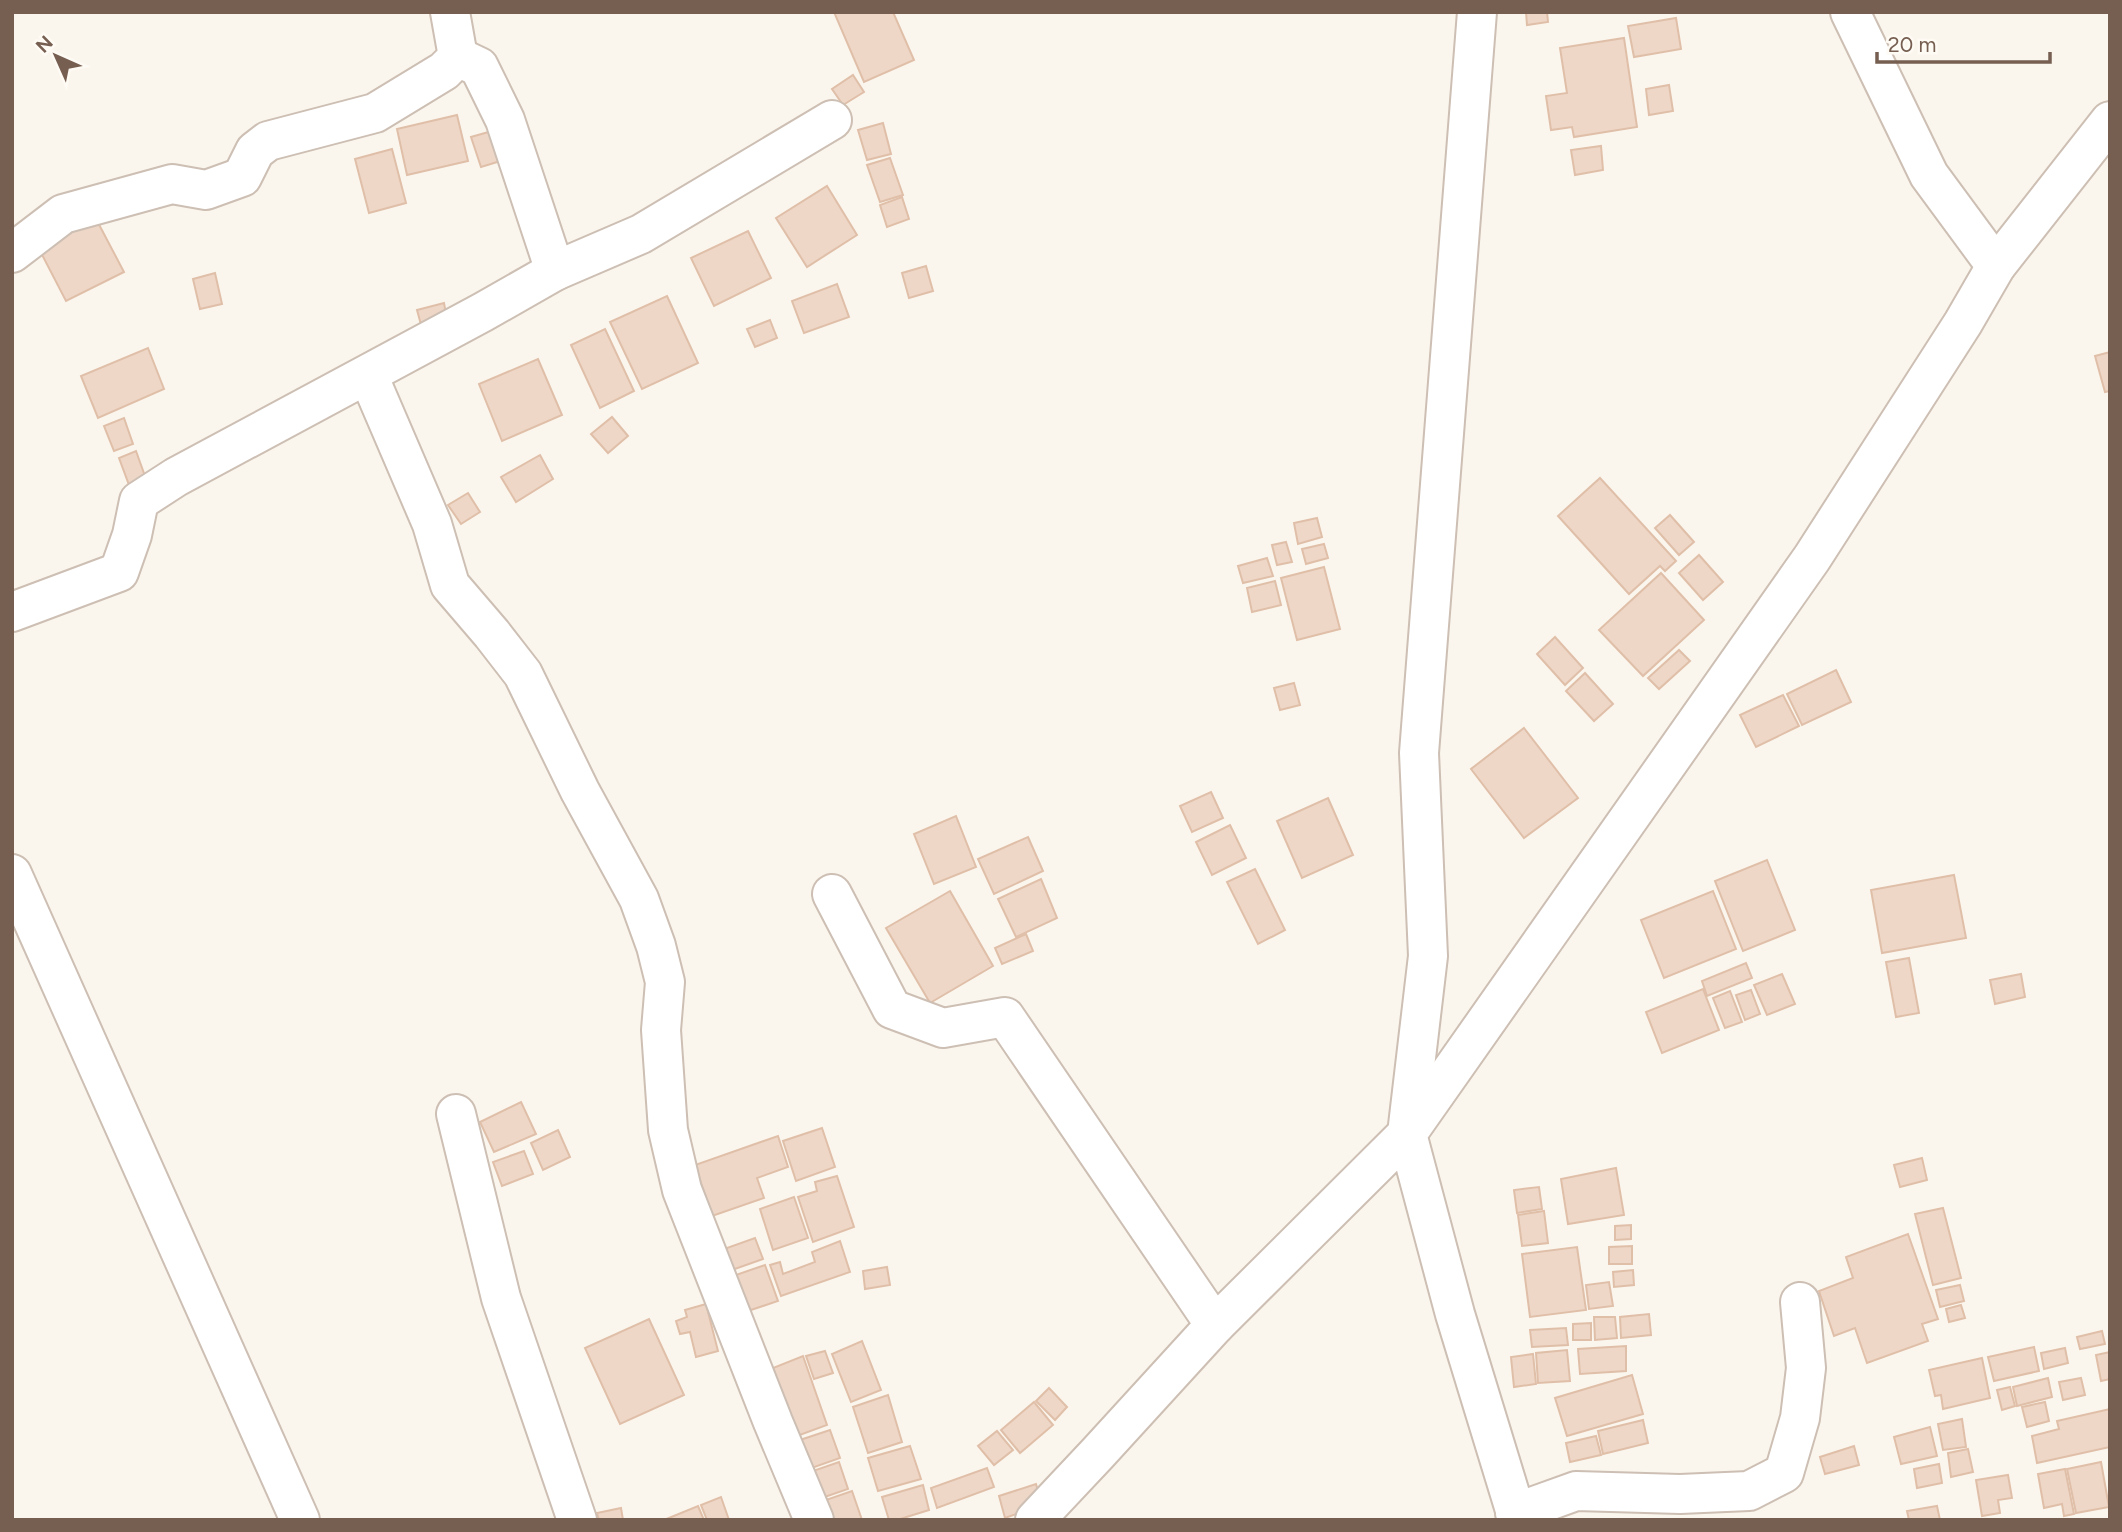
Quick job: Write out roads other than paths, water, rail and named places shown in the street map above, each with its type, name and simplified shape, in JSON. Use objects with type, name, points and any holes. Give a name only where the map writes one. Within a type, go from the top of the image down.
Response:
[{"type":"street","points":[[450,12],[458,57]]},
{"type":"street","points":[[1477,12],[1419,753],[1428,956],[1407,1134],[1455,1314],[1516,1516],[1576,1491],[1680,1494],[1749,1492],[1784,1473],[1800,1418],[1806,1368],[1800,1302]]},
{"type":"street","points":[[1850,12],[1929,175],[1996,266]]},
{"type":"street","points":[[12,253],[63,214],[172,184],[206,190],[242,177],[255,151],[268,141],[375,113],[444,71],[458,57]]},
{"type":"street","points":[[458,57],[479,67],[505,120],[555,271]]},
{"type":"street","points":[[12,612],[119,572],[132,535],[139,501],[176,477],[555,271],[641,234],[832,120]]},
{"type":"street","points":[[1035,1520],[1214,1325],[1407,1134],[1812,558],[1963,323],[1996,266],[2110,121]]},
{"type":"street","points":[[368,374],[432,524],[450,585],[523,674],[580,791],[639,899],[656,946],[664,982],[661,1030],[668,1130],[682,1190],[814,1520]]},
{"type":"street","points":[[12,874],[295,1518]]},
{"type":"street","points":[[832,894],[892,1009],[943,1028],[1005,1017],[1214,1325]]},
{"type":"street","points":[[456,1114],[500,1298],[577,1520]]}]
